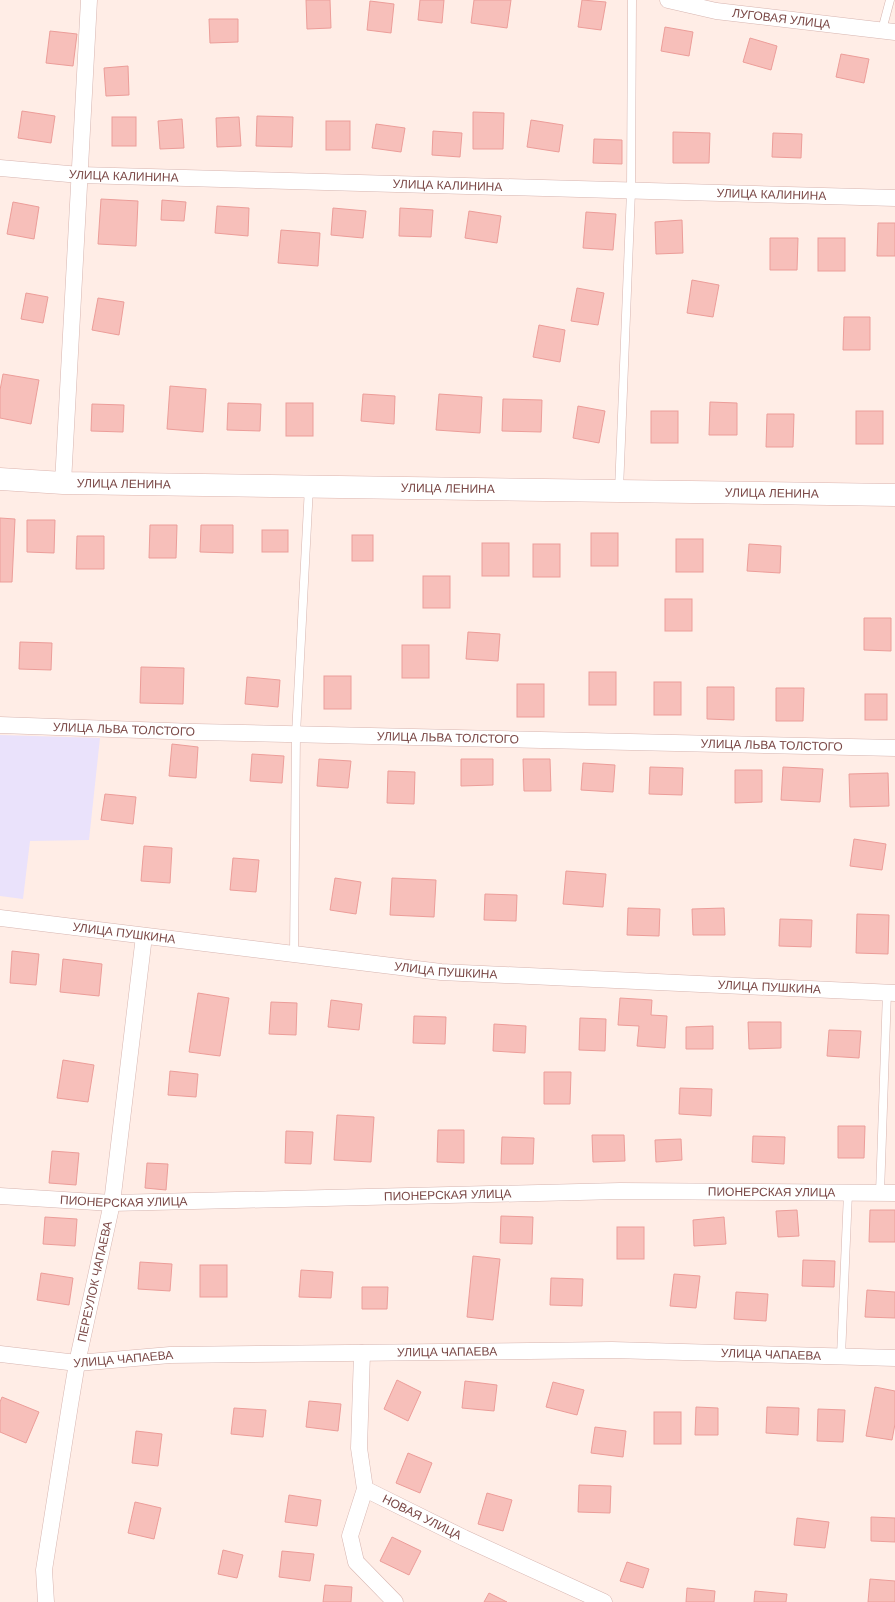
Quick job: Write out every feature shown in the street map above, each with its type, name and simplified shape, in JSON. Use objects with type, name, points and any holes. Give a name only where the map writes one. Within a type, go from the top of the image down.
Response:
[{"type":"street","points":[[63,483],[89,0]]},
{"type":"street","name":"ЛУГОВАЯ УЛИЦА","points":[[668,0],[716,11],[888,31]]},
{"type":"street","name":"УЛИЦА КАЛИНИНА","points":[[0,168],[80,175],[895,198]]},
{"type":"street","name":"УЛИЦА ЛЕНИНА","points":[[0,479],[63,483],[895,495]]},
{"type":"street","name":"УЛИЦА ЛЬВА ТОЛСТОГО","points":[[0,725],[196,732],[895,748]]},
{"type":"street","name":"УЛИЦА ПУШКИНА","points":[[0,918],[441,972],[891,992]]},
{"type":"street","name":"ПЕРЕУЛОК ЧАПАЕВА","points":[[46,1602],[44,1570],[77,1363],[112,1203],[144,936]]},
{"type":"street","name":"ПИОНЕРСКАЯ УЛИЦА","points":[[0,1196],[112,1203],[620,1191],[887,1193]]},
{"type":"street","name":"УЛИЦА ЧАПАЕВА","points":[[0,1354],[77,1363],[170,1355],[612,1350],[895,1358]]},
{"type":"street","points":[[362,1353],[359,1448],[365,1489],[350,1536],[356,1562],[396,1602]]},
{"type":"street","name":"НОВАЯ УЛИЦА","points":[[365,1489],[464,1538],[604,1602]]},
{"type":"lane","points":[[618,491],[631,190],[632,0]]},
{"type":"lane","points":[[888,31],[890,0]]},
{"type":"lane","points":[[294,954],[296,734],[309,486]]},
{"type":"lane","points":[[887,1193],[891,992]]},
{"type":"lane","points":[[841,1356],[848,1192]]},
{"type":"shaded area","points":[[0,735],[100,738],[89,840],[30,841],[23,899],[0,896]]},
{"type":"building","points":[[306,0],[330,0],[331,28],[307,29]]},
{"type":"building","points":[[420,0],[444,0],[442,23],[418,20]]},
{"type":"building","points":[[474,0],[511,0],[507,28],[471,23]]},
{"type":"building","points":[[582,0],[606,2],[601,30],[578,27]]},
{"type":"building","points":[[370,1],[394,4],[391,33],[367,30]]},
{"type":"building","points":[[209,19],[238,19],[238,42],[210,43]]},
{"type":"building","points":[[665,27],[693,32],[689,56],[661,51]]},
{"type":"building","points":[[50,31],[77,34],[73,66],[46,63]]},
{"type":"building","points":[[750,38],[777,46],[771,70],[743,62]]},
{"type":"building","points":[[841,54],[869,59],[864,83],[836,77]]},
{"type":"building","points":[[128,66],[129,95],[106,96],[104,68]]},
{"type":"building","points":[[22,111],[55,116],[51,143],[18,138]]},
{"type":"building","points":[[473,112],[504,113],[503,149],[473,149]]},
{"type":"building","points":[[257,116],[293,117],[292,147],[256,146]]},
{"type":"building","points":[[112,117],[136,117],[136,146],[112,146]]},
{"type":"building","points":[[239,117],[241,146],[217,147],[216,118]]},
{"type":"building","points":[[182,119],[184,148],[160,149],[158,121]]},
{"type":"building","points":[[531,120],[563,125],[559,152],[527,147]]},
{"type":"building","points":[[326,121],[350,121],[350,150],[326,150]]},
{"type":"building","points":[[376,124],[405,128],[401,152],[372,148]]},
{"type":"building","points":[[433,131],[462,133],[460,157],[432,155]]},
{"type":"building","points":[[673,132],[710,133],[709,163],[673,163]]},
{"type":"building","points":[[773,133],[802,134],[801,158],[772,157]]},
{"type":"building","points":[[594,139],[622,140],[622,164],[593,163]]},
{"type":"building","points":[[101,199],[138,201],[136,246],[98,244]]},
{"type":"building","points":[[162,200],[186,202],[184,221],[161,220]]},
{"type":"building","points":[[13,202],[39,207],[34,239],[7,234]]},
{"type":"building","points":[[217,206],[249,208],[248,236],[215,233]]},
{"type":"building","points":[[333,208],[366,211],[363,238],[331,235]]},
{"type":"building","points":[[400,208],[433,210],[431,237],[399,236]]},
{"type":"building","points":[[469,211],[501,216],[497,243],[465,238]]},
{"type":"building","points":[[586,212],[616,214],[613,250],[583,248]]},
{"type":"building","points":[[682,220],[683,253],[656,254],[655,222]]},
{"type":"building","points":[[878,223],[895,223],[895,256],[877,256]]},
{"type":"building","points":[[281,230],[320,233],[318,266],[278,263]]},
{"type":"building","points":[[770,238],[798,238],[797,270],[770,270]]},
{"type":"building","points":[[818,238],[845,238],[845,271],[818,271]]},
{"type":"building","points":[[692,280],[719,285],[713,317],[687,313]]},
{"type":"building","points":[[577,288],[604,293],[598,325],[571,321]]},
{"type":"building","points":[[26,293],[48,297],[43,323],[21,319]]},
{"type":"building","points":[[98,298],[124,302],[119,335],[92,330]]},
{"type":"building","points":[[844,317],[870,317],[870,350],[843,350]]},
{"type":"building","points":[[539,325],[565,330],[560,362],[533,357]]},
{"type":"building","points":[[3,374],[39,380],[31,424],[0,418],[0,390]]},
{"type":"building","points":[[170,386],[206,389],[203,432],[167,429]]},
{"type":"building","points":[[363,394],[395,396],[394,424],[361,421]]},
{"type":"building","points":[[439,394],[482,397],[480,433],[436,430]]},
{"type":"building","points":[[503,399],[542,400],[541,432],[502,431]]},
{"type":"building","points":[[710,402],[737,403],[737,435],[709,435]]},
{"type":"building","points":[[228,403],[261,404],[260,431],[227,430]]},
{"type":"building","points":[[286,403],[313,403],[313,436],[286,436]]},
{"type":"building","points":[[92,404],[124,405],[123,432],[91,431]]},
{"type":"building","points":[[578,406],[605,411],[599,443],[573,438]]},
{"type":"building","points":[[651,411],[678,411],[678,443],[651,443]]},
{"type":"building","points":[[856,411],[883,411],[883,444],[856,444]]},
{"type":"building","points":[[767,414],[794,414],[793,447],[766,447]]},
{"type":"building","points":[[0,518],[15,519],[12,582],[0,582]]},
{"type":"building","points":[[27,520],[55,520],[54,553],[27,552]]},
{"type":"building","points":[[150,525],[177,525],[176,558],[149,558]]},
{"type":"building","points":[[201,525],[233,525],[233,553],[200,552]]},
{"type":"building","points":[[262,530],[288,530],[288,552],[262,552]]},
{"type":"building","points":[[591,533],[618,533],[618,566],[591,566]]},
{"type":"building","points":[[352,535],[373,535],[373,561],[352,561]]},
{"type":"building","points":[[77,536],[104,536],[104,569],[76,569]]},
{"type":"building","points":[[676,539],[703,539],[703,572],[676,572]]},
{"type":"building","points":[[482,543],[509,543],[509,576],[482,576]]},
{"type":"building","points":[[533,544],[560,544],[560,577],[533,577]]},
{"type":"building","points":[[749,544],[781,546],[780,573],[747,571]]},
{"type":"building","points":[[423,576],[450,576],[450,608],[423,608]]},
{"type":"building","points":[[665,599],[692,599],[692,631],[665,631]]},
{"type":"building","points":[[864,618],[891,618],[891,651],[864,650]]},
{"type":"building","points":[[468,632],[500,634],[498,661],[466,659]]},
{"type":"building","points":[[20,642],[52,643],[51,670],[19,669]]},
{"type":"building","points":[[402,645],[429,645],[429,678],[402,678]]},
{"type":"building","points":[[141,667],[184,668],[183,704],[140,703]]},
{"type":"building","points":[[589,672],[616,672],[616,705],[589,705]]},
{"type":"building","points":[[324,676],[351,676],[351,709],[324,709]]},
{"type":"building","points":[[247,677],[280,680],[278,707],[245,704]]},
{"type":"building","points":[[654,682],[681,682],[681,715],[654,715]]},
{"type":"building","points":[[517,684],[544,684],[544,717],[517,717]]},
{"type":"building","points":[[707,687],[734,687],[734,720],[707,719]]},
{"type":"building","points":[[776,688],[804,688],[803,721],[776,721]]},
{"type":"building","points":[[865,694],[887,694],[887,720],[865,720]]},
{"type":"building","points":[[172,744],[198,747],[196,778],[169,776]]},
{"type":"building","points":[[252,754],[284,756],[282,783],[250,781]]},
{"type":"building","points":[[319,759],[351,761],[348,788],[317,786]]},
{"type":"building","points":[[461,759],[493,759],[493,785],[461,786]]},
{"type":"building","points":[[523,759],[550,759],[551,791],[524,791]]},
{"type":"building","points":[[583,763],[615,765],[613,792],[581,790]]},
{"type":"building","points":[[650,767],[683,768],[682,795],[649,794]]},
{"type":"building","points":[[783,767],[823,769],[820,802],[781,800]]},
{"type":"building","points":[[735,770],[762,770],[762,802],[735,803]]},
{"type":"building","points":[[388,771],[415,772],[414,804],[387,803]]},
{"type":"building","points":[[888,773],[889,806],[850,807],[849,774]]},
{"type":"building","points":[[105,794],[136,797],[133,824],[101,820]]},
{"type":"building","points":[[854,839],[886,844],[882,870],[850,866]]},
{"type":"building","points":[[144,846],[172,848],[170,883],[141,881]]},
{"type":"building","points":[[233,858],[259,860],[256,892],[230,890]]},
{"type":"building","points":[[566,871],[606,874],[603,907],[563,904]]},
{"type":"building","points":[[335,878],[361,882],[356,914],[330,910]]},
{"type":"building","points":[[392,878],[436,880],[434,917],[390,915]]},
{"type":"building","points":[[485,894],[517,895],[516,921],[484,920]]},
{"type":"building","points":[[628,908],[660,909],[659,936],[627,935]]},
{"type":"building","points":[[724,908],[725,935],[693,935],[692,909]]},
{"type":"building","points":[[857,914],[889,915],[888,954],[856,953]]},
{"type":"building","points":[[780,919],[812,920],[811,947],[779,946]]},
{"type":"building","points":[[12,951],[39,954],[36,985],[10,983]]},
{"type":"building","points":[[63,959],[102,964],[99,996],[60,992]]},
{"type":"building","points":[[198,993],[229,998],[220,1056],[189,1052]]},
{"type":"building","points":[[620,998],[652,1000],[651,1015],[667,1016],[665,1048],[637,1046],[639,1026],[618,1025]]},
{"type":"building","points":[[331,1000],[362,1004],[359,1030],[328,1027]]},
{"type":"building","points":[[271,1002],[297,1003],[296,1035],[269,1034]]},
{"type":"building","points":[[414,1016],[446,1017],[445,1044],[413,1043]]},
{"type":"building","points":[[580,1018],[606,1019],[605,1051],[579,1050]]},
{"type":"building","points":[[748,1022],[781,1022],[781,1048],[749,1049]]},
{"type":"building","points":[[494,1024],[526,1026],[525,1053],[493,1051]]},
{"type":"building","points":[[713,1026],[713,1049],[686,1049],[686,1027]]},
{"type":"building","points":[[829,1030],[861,1031],[859,1058],[827,1056]]},
{"type":"building","points":[[63,1060],[94,1065],[88,1102],[57,1098]]},
{"type":"building","points":[[170,1071],[198,1074],[196,1097],[168,1095]]},
{"type":"building","points":[[544,1072],[571,1072],[570,1104],[544,1104]]},
{"type":"building","points":[[680,1088],[712,1089],[711,1116],[679,1114]]},
{"type":"building","points":[[337,1115],[374,1117],[371,1162],[334,1160]]},
{"type":"building","points":[[838,1126],[865,1126],[864,1158],[838,1158]]},
{"type":"building","points":[[438,1130],[464,1130],[464,1163],[437,1162]]},
{"type":"building","points":[[286,1131],[313,1132],[311,1164],[285,1163]]},
{"type":"building","points":[[592,1135],[624,1135],[625,1161],[593,1162]]},
{"type":"building","points":[[753,1136],[785,1137],[784,1164],[752,1162]]},
{"type":"building","points":[[502,1137],[534,1138],[533,1164],[501,1164]]},
{"type":"building","points":[[681,1139],[682,1160],[656,1162],[655,1140]]},
{"type":"building","points":[[52,1151],[79,1153],[76,1185],[49,1183]]},
{"type":"building","points":[[147,1163],[168,1164],[166,1190],[145,1188]]},
{"type":"building","points":[[797,1210],[799,1236],[778,1237],[776,1211]]},
{"type":"building","points":[[870,1210],[895,1210],[895,1242],[869,1242]]},
{"type":"building","points":[[501,1216],[533,1217],[532,1244],[500,1243]]},
{"type":"building","points":[[45,1217],[77,1219],[75,1246],[43,1244]]},
{"type":"building","points":[[724,1217],[726,1244],[694,1246],[693,1220]]},
{"type":"building","points":[[617,1227],[644,1227],[644,1259],[617,1259]]},
{"type":"building","points":[[473,1256],[500,1259],[493,1320],[467,1317]]},
{"type":"building","points":[[803,1260],[835,1261],[834,1287],[802,1286]]},
{"type":"building","points":[[140,1262],[172,1264],[170,1291],[138,1289]]},
{"type":"building","points":[[200,1265],[227,1265],[227,1297],[200,1297]]},
{"type":"building","points":[[301,1270],[333,1272],[331,1298],[299,1297]]},
{"type":"building","points":[[41,1273],[73,1278],[69,1305],[37,1300]]},
{"type":"building","points":[[674,1274],[700,1276],[696,1308],[670,1306]]},
{"type":"building","points":[[551,1278],[583,1279],[582,1306],[550,1305]]},
{"type":"building","points":[[362,1287],[388,1287],[387,1309],[362,1309]]},
{"type":"building","points":[[867,1290],[895,1292],[895,1318],[865,1317]]},
{"type":"building","points":[[736,1292],[768,1294],[766,1321],[734,1319]]},
{"type":"building","points":[[397,1380],[421,1392],[408,1421],[384,1409]]},
{"type":"building","points":[[465,1381],[497,1385],[494,1411],[462,1408]]},
{"type":"building","points":[[553,1382],[584,1390],[577,1415],[546,1407]]},
{"type":"building","points":[[875,1387],[895,1391],[895,1424],[892,1440],[866,1436]]},
{"type":"building","points":[[2,1397],[39,1412],[26,1443],[0,1432],[0,1402]]},
{"type":"building","points":[[309,1401],[341,1404],[338,1431],[306,1427]]},
{"type":"building","points":[[696,1407],[718,1408],[718,1435],[695,1435]]},
{"type":"building","points":[[767,1407],[799,1408],[798,1435],[766,1433]]},
{"type":"building","points":[[234,1408],[266,1410],[263,1437],[231,1434]]},
{"type":"building","points":[[818,1409],[845,1410],[843,1442],[817,1441]]},
{"type":"building","points":[[654,1412],[681,1412],[681,1444],[654,1444]]},
{"type":"building","points":[[595,1427],[626,1431],[623,1457],[591,1453]]},
{"type":"building","points":[[136,1431],[162,1434],[158,1466],[132,1463]]},
{"type":"building","points":[[408,1453],[432,1463],[420,1493],[396,1483]]},
{"type":"building","points":[[579,1485],[611,1486],[610,1513],[578,1512]]},
{"type":"building","points":[[487,1493],[512,1500],[503,1531],[478,1524]]},
{"type":"building","points":[[289,1495],[321,1500],[317,1526],[285,1522]]},
{"type":"building","points":[[135,1502],[161,1508],[154,1539],[128,1533]]},
{"type":"building","points":[[871,1517],[895,1518],[895,1542],[871,1541]]},
{"type":"building","points":[[797,1518],[829,1522],[825,1548],[794,1545]]},
{"type":"building","points":[[392,1537],[421,1551],[409,1575],[380,1561]]},
{"type":"building","points":[[223,1550],[243,1555],[237,1578],[218,1574]]},
{"type":"building","points":[[282,1551],[314,1554],[310,1581],[279,1577]]},
{"type":"building","points":[[627,1562],[649,1569],[643,1588],[620,1581]]},
{"type":"building","points":[[870,1579],[895,1581],[895,1602],[868,1602]]},
{"type":"building","points":[[325,1585],[352,1587],[351,1602],[323,1602]]},
{"type":"building","points":[[687,1588],[715,1591],[714,1602],[686,1602]]},
{"type":"building","points":[[755,1591],[787,1594],[786,1602],[754,1602]]},
{"type":"building","points":[[489,1593],[507,1602],[484,1602]]}]
